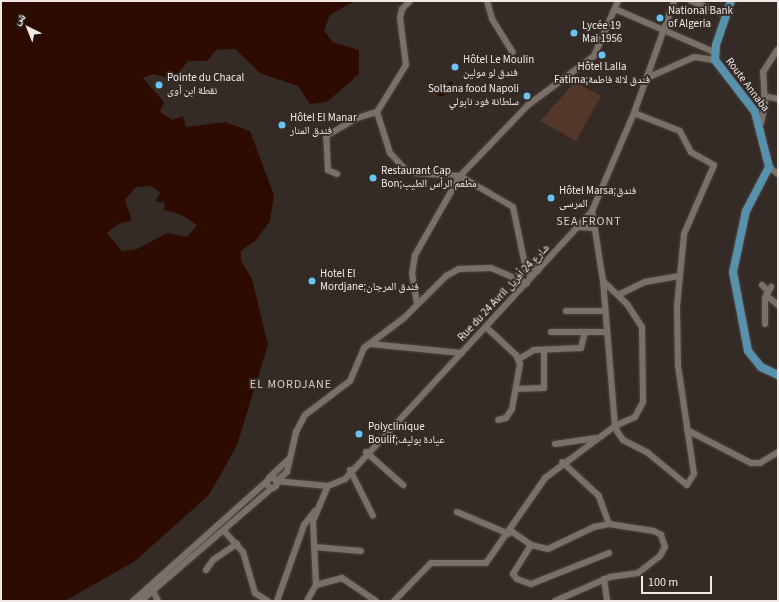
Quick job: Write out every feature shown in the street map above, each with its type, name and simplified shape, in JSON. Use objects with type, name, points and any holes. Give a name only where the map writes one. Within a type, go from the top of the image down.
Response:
[{"type":"main road","name":"Route Annaba","points":[[731,1],[714,56],[761,123],[769,167]]},
{"type":"main road","points":[[769,167],[746,211],[733,272],[748,351],[760,367],[778,375]]},
{"type":"street","points":[[336,174],[328,170],[326,136],[357,118],[377,112],[406,65],[400,15],[410,1]]},
{"type":"street","points":[[488,1],[492,19],[513,52]]},
{"type":"street","points":[[417,304],[412,274],[415,255],[460,176],[528,105],[594,56],[618,1]]},
{"type":"street","name":"Rue du 24 Avril شارع 24 أفريل","points":[[328,486],[345,479],[350,470],[366,452],[462,353],[592,211],[634,113],[674,1]]},
{"type":"street","points":[[691,1],[726,15]]},
{"type":"street","points":[[614,9],[663,30],[714,56]]},
{"type":"street","points":[[761,123],[766,106],[763,72],[778,49]]},
{"type":"street","points":[[647,78],[694,57],[714,56]]},
{"type":"street","points":[[764,96],[778,99]]},
{"type":"street","points":[[273,488],[276,481],[285,476],[301,419],[323,398],[350,381],[361,351],[404,318],[417,304],[456,270],[494,268],[529,280],[514,207],[460,176],[416,173],[404,168],[390,153],[377,112]]},
{"type":"street","points":[[592,211],[603,281],[606,332],[615,426],[623,440],[648,453],[687,485],[694,474],[678,365],[679,276],[684,234],[714,165],[692,152],[680,131],[634,113]]},
{"type":"street","points":[[769,167],[778,174]]},
{"type":"street","points":[[578,227],[595,228]]},
{"type":"street","points":[[526,262],[538,271]]},
{"type":"street","points":[[618,296],[645,282],[679,276]]},
{"type":"street","points":[[394,601],[431,563],[486,562],[510,533],[535,489],[562,462],[615,426],[637,415],[645,394],[642,327],[618,296],[603,281]]},
{"type":"street","points":[[762,285],[778,305]]},
{"type":"street","points":[[765,324],[768,291]]},
{"type":"street","points":[[566,311],[605,311]]},
{"type":"street","points":[[486,327],[519,359]]},
{"type":"street","points":[[551,332],[606,332]]},
{"type":"street","points":[[519,359],[532,351],[581,348],[585,332]]},
{"type":"street","points":[[370,344],[462,353]]},
{"type":"street","points":[[516,390],[544,388],[544,350]]},
{"type":"street","points":[[498,420],[510,414],[516,390],[519,359]]},
{"type":"street","points":[[687,430],[751,463],[767,460],[778,452]]},
{"type":"street","points":[[555,444],[597,438]]},
{"type":"street","points":[[366,452],[403,485]]},
{"type":"street","points":[[133,601],[268,480],[291,457]]},
{"type":"street","points":[[562,462],[599,496],[609,524]]},
{"type":"street","points":[[350,470],[373,516]]},
{"type":"street","points":[[268,480],[328,486],[317,507],[304,525],[277,601]]},
{"type":"street","points":[[268,480],[273,488]]},
{"type":"street","points":[[141,601],[273,488],[293,482]]},
{"type":"street","points":[[307,601],[316,585],[314,547],[317,507]]},
{"type":"street","points":[[457,512],[510,533],[531,545],[556,547],[594,527],[609,524],[654,531],[661,536],[665,547],[660,556],[638,574],[604,579],[555,601]]},
{"type":"street","points":[[224,531],[244,552],[255,591],[268,601]]},
{"type":"street","points":[[206,570],[213,560],[236,544]]},
{"type":"street","points":[[531,545],[513,574],[517,579],[532,584],[608,553]]},
{"type":"street","points":[[314,547],[361,552]]},
{"type":"street","points":[[316,585],[342,578],[361,588],[370,600],[376,601]]},
{"type":"street","points":[[604,579],[608,601]]},
{"type":"street","points":[[153,591],[158,601]]},
{"type":"shaded area","points":[[1,1],[355,1],[330,15],[324,30],[332,42],[359,50],[359,74],[327,102],[310,104],[298,86],[260,73],[235,49],[216,50],[207,61],[188,61],[174,79],[153,74],[143,78],[164,102],[160,112],[172,120],[183,116],[186,127],[225,122],[250,131],[274,195],[270,221],[256,240],[241,251],[241,261],[252,279],[268,345],[237,445],[209,495],[135,561],[65,601],[1,601]],"holes":[[[150,186],[160,192],[156,201],[165,203],[164,210],[180,214],[197,225],[187,237],[167,233],[137,249],[122,251],[107,233],[120,223],[132,221],[125,200],[136,187]]]},
{"type":"shaded area","points":[[451,81],[456,87],[452,92],[440,97],[432,91],[434,86],[442,87]]},
{"type":"shaded area","points":[[575,82],[601,96],[576,141],[540,121]]},
{"type":"place","name":"National Bank of Algeria","points":[[660,18]]},
{"type":"place","name":"Lycée 19 Mai 1956","points":[[574,33]]},
{"type":"place","name":"Hôtel Lalla Fatima;فندق لالة فاطمة","points":[[602,55]]},
{"type":"place","name":"Hôtel Le Moulin فندق لو مولين","points":[[455,67]]},
{"type":"place","name":"Pointe du Chacal نقطة ابن آوى","points":[[159,85]]},
{"type":"place","name":"Soltana food Napoli سلطانة فود نابولي","points":[[527,96]]},
{"type":"place","name":"Hôtel El Manar فندق المنار","points":[[282,125]]},
{"type":"place","name":"Restaurant Cap Bon;مطعم الرأس الطيب","points":[[373,178]]},
{"type":"place","name":"Hôtel Marsa;فندق المرسى","points":[[551,198]]},
{"type":"place","name":"Hotel El Mordjane;فندق المرجان","points":[[312,281]]},
{"type":"place","name":"Polyclinique Boulif;عيادة بوليف","points":[[359,434]]},
{"type":"district","name":"SEA FRONT","points":[[589,222]]},
{"type":"district","name":"EL MORDJANE","points":[[291,385]]}]
